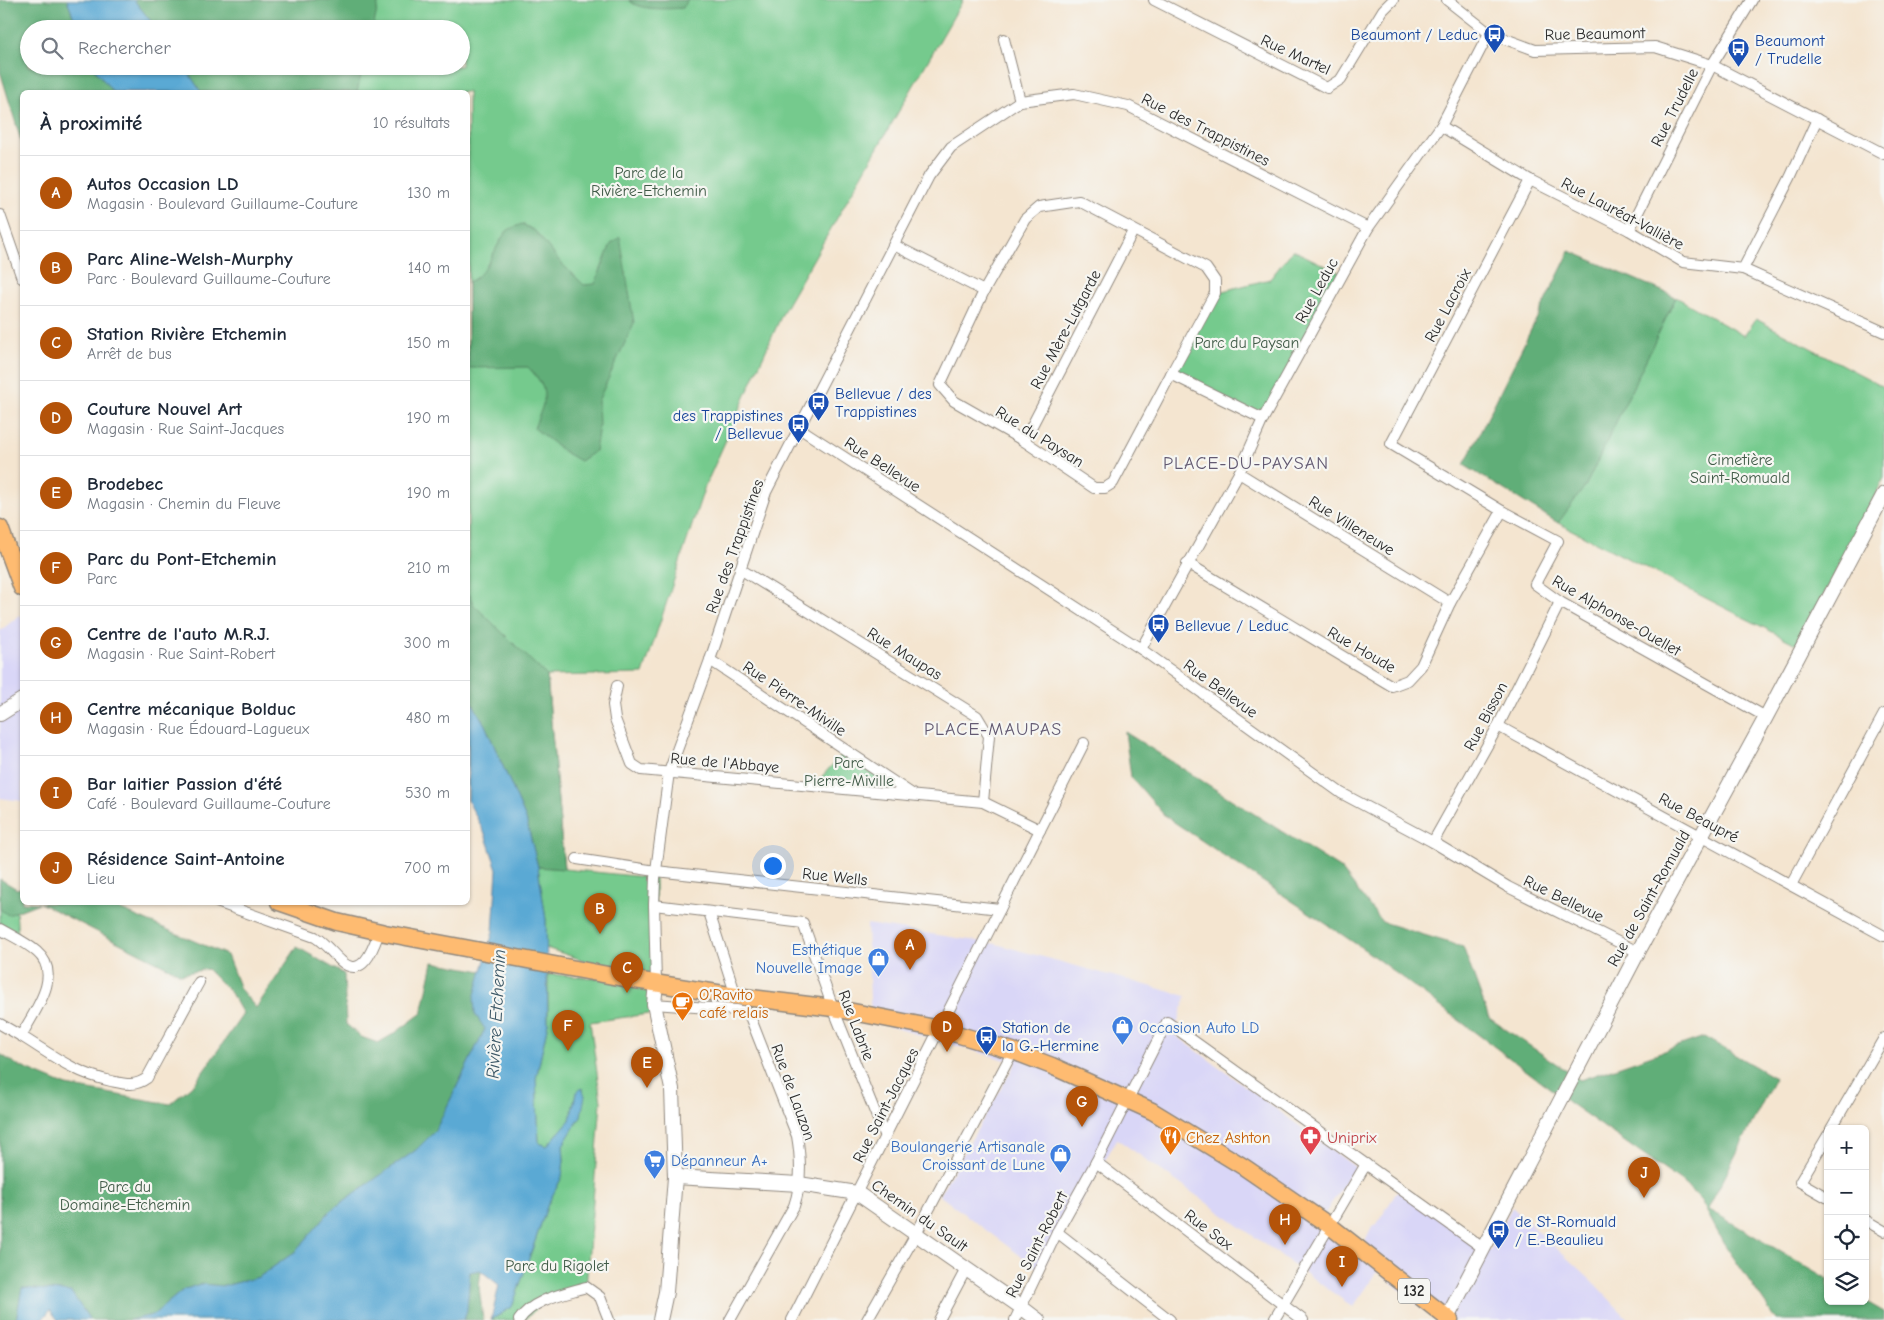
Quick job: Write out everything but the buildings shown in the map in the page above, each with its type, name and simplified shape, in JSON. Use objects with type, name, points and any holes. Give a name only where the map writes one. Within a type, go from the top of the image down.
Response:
[{"type":"main road","points":[[0,528],[20,583]]},
{"type":"main road","name":"132","points":[[288,905],[337,922],[379,932],[656,984],[833,1008],[940,1029],[1012,1051],[1052,1066],[1152,1111],[1244,1167],[1330,1226],[1448,1319]]},
{"type":"street","name":"Rue Martel","points":[[1154,0],[1327,88],[1341,79],[1383,10],[1393,0]]},
{"type":"street","name":"Rue Beaumont","points":[[1447,0],[1489,33],[1534,50],[1655,47],[1712,65],[1884,154]]},
{"type":"street","name":"Rue Trudelle","points":[[1628,230],[1712,65],[1752,0]]},
{"type":"street","name":"Rue Leduc","points":[[1142,649],[1187,563],[1238,473],[1263,419],[1368,228],[1441,126],[1489,33]]},
{"type":"street","points":[[1004,39],[1020,101]]},
{"type":"street","name":"Rue des Trappistines","points":[[656,984],[654,905],[656,871],[669,772],[710,660],[766,492],[928,176],[951,147],[1020,101],[1074,94],[1128,106],[1368,228]]},
{"type":"street","points":[[1743,269],[1790,178],[1817,119]]},
{"type":"street","name":"Rue Lauréat-Vallière","points":[[1441,126],[1530,180],[1628,230],[1683,262],[1743,269],[1884,332]]},
{"type":"street","name":"Rue Lacroix","points":[[1391,444],[1530,180]]},
{"type":"street","name":"Rue du Paysan","points":[[1079,201],[1206,268],[1215,281],[1215,293],[1113,483],[1105,488],[1094,488],[1024,441],[954,401],[940,385],[984,291],[1025,219],[1039,207],[1079,201]]},
{"type":"street","points":[[0,215],[20,272]]},
{"type":"street","name":"Rue Mère-Lutgarde","points":[[1024,441],[1133,231]]},
{"type":"street","points":[[894,245],[984,291]]},
{"type":"street","points":[[1172,374],[1263,419]]},
{"type":"street","name":"Rue Bellevue","points":[[799,428],[1142,649],[1341,793],[1433,842],[1508,888],[1638,952]]},
{"type":"street","name":"Rue Alphonse-Ouellet","points":[[1391,444],[1502,511],[1558,540],[1535,584],[1560,602],[1766,717]]},
{"type":"street","name":"Rue Villeneuve","points":[[1238,473],[1450,603]]},
{"type":"street","name":"Rue de Saint-Romuald","points":[[1448,1319],[1483,1248],[1638,952],[1766,717],[1884,494]]},
{"type":"street","name":"Rue Houde","points":[[1187,563],[1392,686],[1408,680],[1420,666],[1450,603],[1502,511]]},
{"type":"street","name":"Rue Maupas","points":[[740,569],[977,716],[989,736],[983,802]]},
{"type":"street","name":"Rue Bisson","points":[[1433,842],[1498,726],[1560,602]]},
{"type":"street","name":"Rue Pierre-Miville","points":[[710,660],[913,794]]},
{"type":"street","name":"Rue de l'Abbaye","points":[[617,686],[613,705],[615,719],[632,764],[641,770],[983,802],[1040,830]]},
{"type":"street","points":[[0,714],[20,701]]},
{"type":"street","points":[[1792,885],[1884,714]]},
{"type":"street","name":"Rue Beaupré","points":[[1498,726],[1884,936]]},
{"type":"street","name":"Rue Saint-Jacques","points":[[792,1320],[1084,743]]},
{"type":"street","name":"Rue Wells","points":[[577,859],[656,871],[1000,909]]},
{"type":"street","points":[[225,905],[315,937],[328,947],[340,961],[348,965],[358,965],[368,959],[379,932]]},
{"type":"street","name":"Rue Labrie","points":[[654,905],[803,923],[833,1008],[885,1137]]},
{"type":"street","points":[[709,912],[736,996]]},
{"type":"street","points":[[0,929],[38,952],[44,960],[48,971],[48,983],[37,1008],[21,1036]]},
{"type":"street","points":[[0,1024],[73,1069],[125,1084],[140,1084],[148,1078],[199,982]]},
{"type":"street","points":[[656,984],[654,1004],[672,1089],[675,1177],[666,1292],[660,1320]]},
{"type":"street","name":"Rue de Lauzon","points":[[654,1004],[736,1010],[748,1014],[797,1136],[800,1153],[799,1184],[794,1206],[730,1320]]},
{"type":"street","name":"Rue Saint-Robert","points":[[1015,1320],[1057,1232],[1096,1162],[1167,1022],[1366,1164]]},
{"type":"street","points":[[1833,1125],[1884,1038]]},
{"type":"street","points":[[866,1320],[916,1234],[1012,1051]]},
{"type":"street","points":[[1824,1142],[1800,1182],[1824,1196]]},
{"type":"street","name":"Rue Sax","points":[[1096,1162],[1303,1320]]},
{"type":"street","points":[[1274,1320],[1366,1164],[1483,1248]]},
{"type":"street","name":"Chemin du Sault","points":[[675,1177],[799,1184],[857,1193],[1038,1320]]},
{"type":"street","points":[[1869,1222],[1884,1231]]},
{"type":"street","points":[[1057,1232],[1170,1320]]},
{"type":"street","points":[[939,1320],[966,1269]]},
{"type":"street","points":[[519,1320],[522,1315],[546,1299],[586,1287],[600,1297],[609,1320]]},
{"type":"shaded area","points":[[20,615],[20,801],[0,798],[0,631]]},
{"type":"shaded area","points":[[867,924],[996,944],[1186,996],[1174,1034],[1355,1167],[1318,1224],[1360,1252],[1372,1227],[1377,1224],[1398,1190],[1490,1250],[1512,1207],[1593,1282],[1629,1320],[1436,1320],[1378,1271],[1353,1307],[1117,1139],[1041,1271],[939,1195],[1016,1063],[871,1021]]},
{"type":"green space","points":[[0,0],[67,0],[75,20],[20,20],[20,75],[99,75],[111,90],[20,90],[20,137],[0,71]]},
{"type":"green space","name":"Parc de la Rivière-Etchemin","points":[[106,0],[963,0],[784,310],[704,489],[643,674],[547,676],[564,869],[655,878],[656,1013],[590,1022],[601,1102],[586,1287],[546,1299],[525,1320],[491,1320],[512,1307],[548,1204],[562,1177],[563,1145],[581,1116],[576,1093],[570,1120],[547,1146],[539,1143],[536,1079],[548,1023],[548,974],[653,983],[546,948],[546,920],[538,867],[470,751],[470,90],[157,90],[148,75],[470,75],[470,20],[117,20]]},
{"type":"green space","points":[[134,0],[379,0],[375,20],[150,20]]},
{"type":"green space","points":[[629,0],[688,0],[683,8],[662,9],[646,8],[633,4]]},
{"type":"green space","points":[[190,75],[361,75],[357,90],[200,90]]},
{"type":"green space","points":[[522,224],[535,231],[562,264],[584,285],[595,284],[611,244],[620,237],[634,323],[598,401],[599,426],[595,451],[580,461],[566,453],[534,428],[544,396],[540,383],[528,367],[470,368],[470,281],[475,279],[486,267],[507,231]]},
{"type":"green space","name":"Parc du Paysan","points":[[1293,250],[1342,274],[1263,419],[1171,374],[1215,293],[1270,279]]},
{"type":"green space","points":[[1570,251],[1676,297],[1586,485],[1558,523],[1464,465]]},
{"type":"green space","name":"Cimetière Saint-Romuald","points":[[1676,297],[1744,336],[1756,319],[1884,387],[1884,478],[1798,645],[1558,523],[1609,435]]},
{"type":"green space","points":[[470,596],[473,604],[547,676],[564,869],[538,867],[526,819],[485,725],[470,699]]},
{"type":"green space","points":[[1125,732],[1341,869],[1382,922],[1463,947],[1489,1018],[1580,1080],[1704,1037],[1775,1078],[1708,1209],[1824,1277],[1824,1305],[1869,1305],[1869,1303],[1884,1312],[1884,1320],[1776,1320],[1723,1242],[1701,1201],[1686,1185],[1571,1104],[1365,950],[1165,816],[1131,777]]},
{"type":"green space","name":"Parc Pierre-Miville","points":[[846,750],[913,794],[814,785]]},
{"type":"green space","points":[[0,879],[17,889],[20,888],[20,905],[34,905],[8,915],[0,909]]},
{"type":"green space","points":[[0,882],[15,891],[18,939],[0,929]]},
{"type":"green space","name":"Parc du Domaine-Etchemin","points":[[44,905],[110,905],[227,955],[240,989],[256,1008],[297,947],[344,974],[346,1024],[361,1037],[378,1043],[422,1013],[433,962],[482,971],[485,1029],[435,1131],[416,1150],[331,1210],[296,1251],[259,1277],[224,1286],[200,1284],[183,1290],[153,1315],[130,1320],[90,1320],[71,1292],[22,1288],[16,1320],[0,1320],[0,1054],[19,1066],[67,1086],[170,1104],[196,1082],[243,1014],[231,993],[207,969],[181,974]]},
{"type":"green space","points":[[481,1270],[479,1287],[483,1320],[464,1320],[467,1310],[470,1272]]},
{"type":"water","points":[[67,0],[134,0],[150,20],[75,20]]},
{"type":"water","points":[[99,75],[190,75],[200,90],[111,90]]},
{"type":"water","name":"Rivière Etchemin","points":[[470,699],[485,725],[526,819],[538,867],[546,920],[548,1023],[536,1079],[539,1143],[547,1146],[570,1120],[576,1093],[582,1088],[585,1096],[581,1116],[563,1145],[562,1177],[548,1204],[512,1307],[491,1320],[499,1285],[480,1270],[470,1272],[467,1310],[464,1320],[130,1320],[153,1315],[183,1290],[200,1284],[224,1286],[259,1277],[296,1251],[331,1210],[416,1150],[435,1131],[485,1029],[475,1014],[474,998],[493,932],[497,869],[485,834],[470,805]]},
{"type":"water","points":[[22,1288],[71,1292],[90,1320],[58,1320],[50,1310],[42,1320],[16,1320]]},
{"type":"place","name":"Beaumont / Leduc","points":[[1494,53]]},
{"type":"place","name":"Beaumont / Trudelle","points":[[1739,68]]},
{"type":"place","name":"Bellevue / des Trappistines","points":[[819,421]]},
{"type":"place","name":"des Trappistines / Bellevue","points":[[799,443]]},
{"type":"place","name":"Bellevue / Leduc","points":[[1159,644]]},
{"type":"place","name":"Parc Aline-Welsh-Murphy","points":[[600,934]]},
{"type":"place","name":"Autos Occasion LD","points":[[910,970]]},
{"type":"place","name":"Esthétique Nouvelle Image","points":[[878,977]]},
{"type":"place","name":"Station Rivière Etchemin","points":[[627,993]]},
{"type":"place","name":"O'Ravito café relais","points":[[683,1022]]},
{"type":"place","name":"Occasion Auto LD","points":[[1123,1046]]},
{"type":"place","name":"Parc du Pont-Etchemin","points":[[568,1051]]},
{"type":"place","name":"Couture Nouvel Art","points":[[947,1052]]},
{"type":"place","name":"Station de la G.-Hermine","points":[[986,1055]]},
{"type":"place","name":"Brodebec","points":[[647,1088]]},
{"type":"place","name":"Centre de l'auto M.R.J.","points":[[1082,1127]]},
{"type":"place","name":"Chez Ashton","points":[[1170,1156]]},
{"type":"place","name":"Uniprix","points":[[1311,1156]]},
{"type":"place","name":"Boulangerie Artisanale Croissant de Lune","points":[[1061,1174]]},
{"type":"place","name":"Dépanneur A+","points":[[655,1179]]},
{"type":"place","name":"Résidence Saint-Antoine","points":[[1644,1198]]},
{"type":"place","name":"Centre mécanique Bolduc","points":[[1285,1245]]},
{"type":"place","name":"de St-Romuald / E.-Beaulieu","points":[[1499,1249]]},
{"type":"place","name":"Bar laitier Passion d'été","points":[[1342,1287]]},
{"type":"district","name":"PLACE-DU-PAYSAN","points":[[1246,463]]},
{"type":"district","name":"PLACE-MAUPAS","points":[[993,729]]},
{"type":"park label","name":"Parc du Rigolet","points":[[557,1265]]}]
